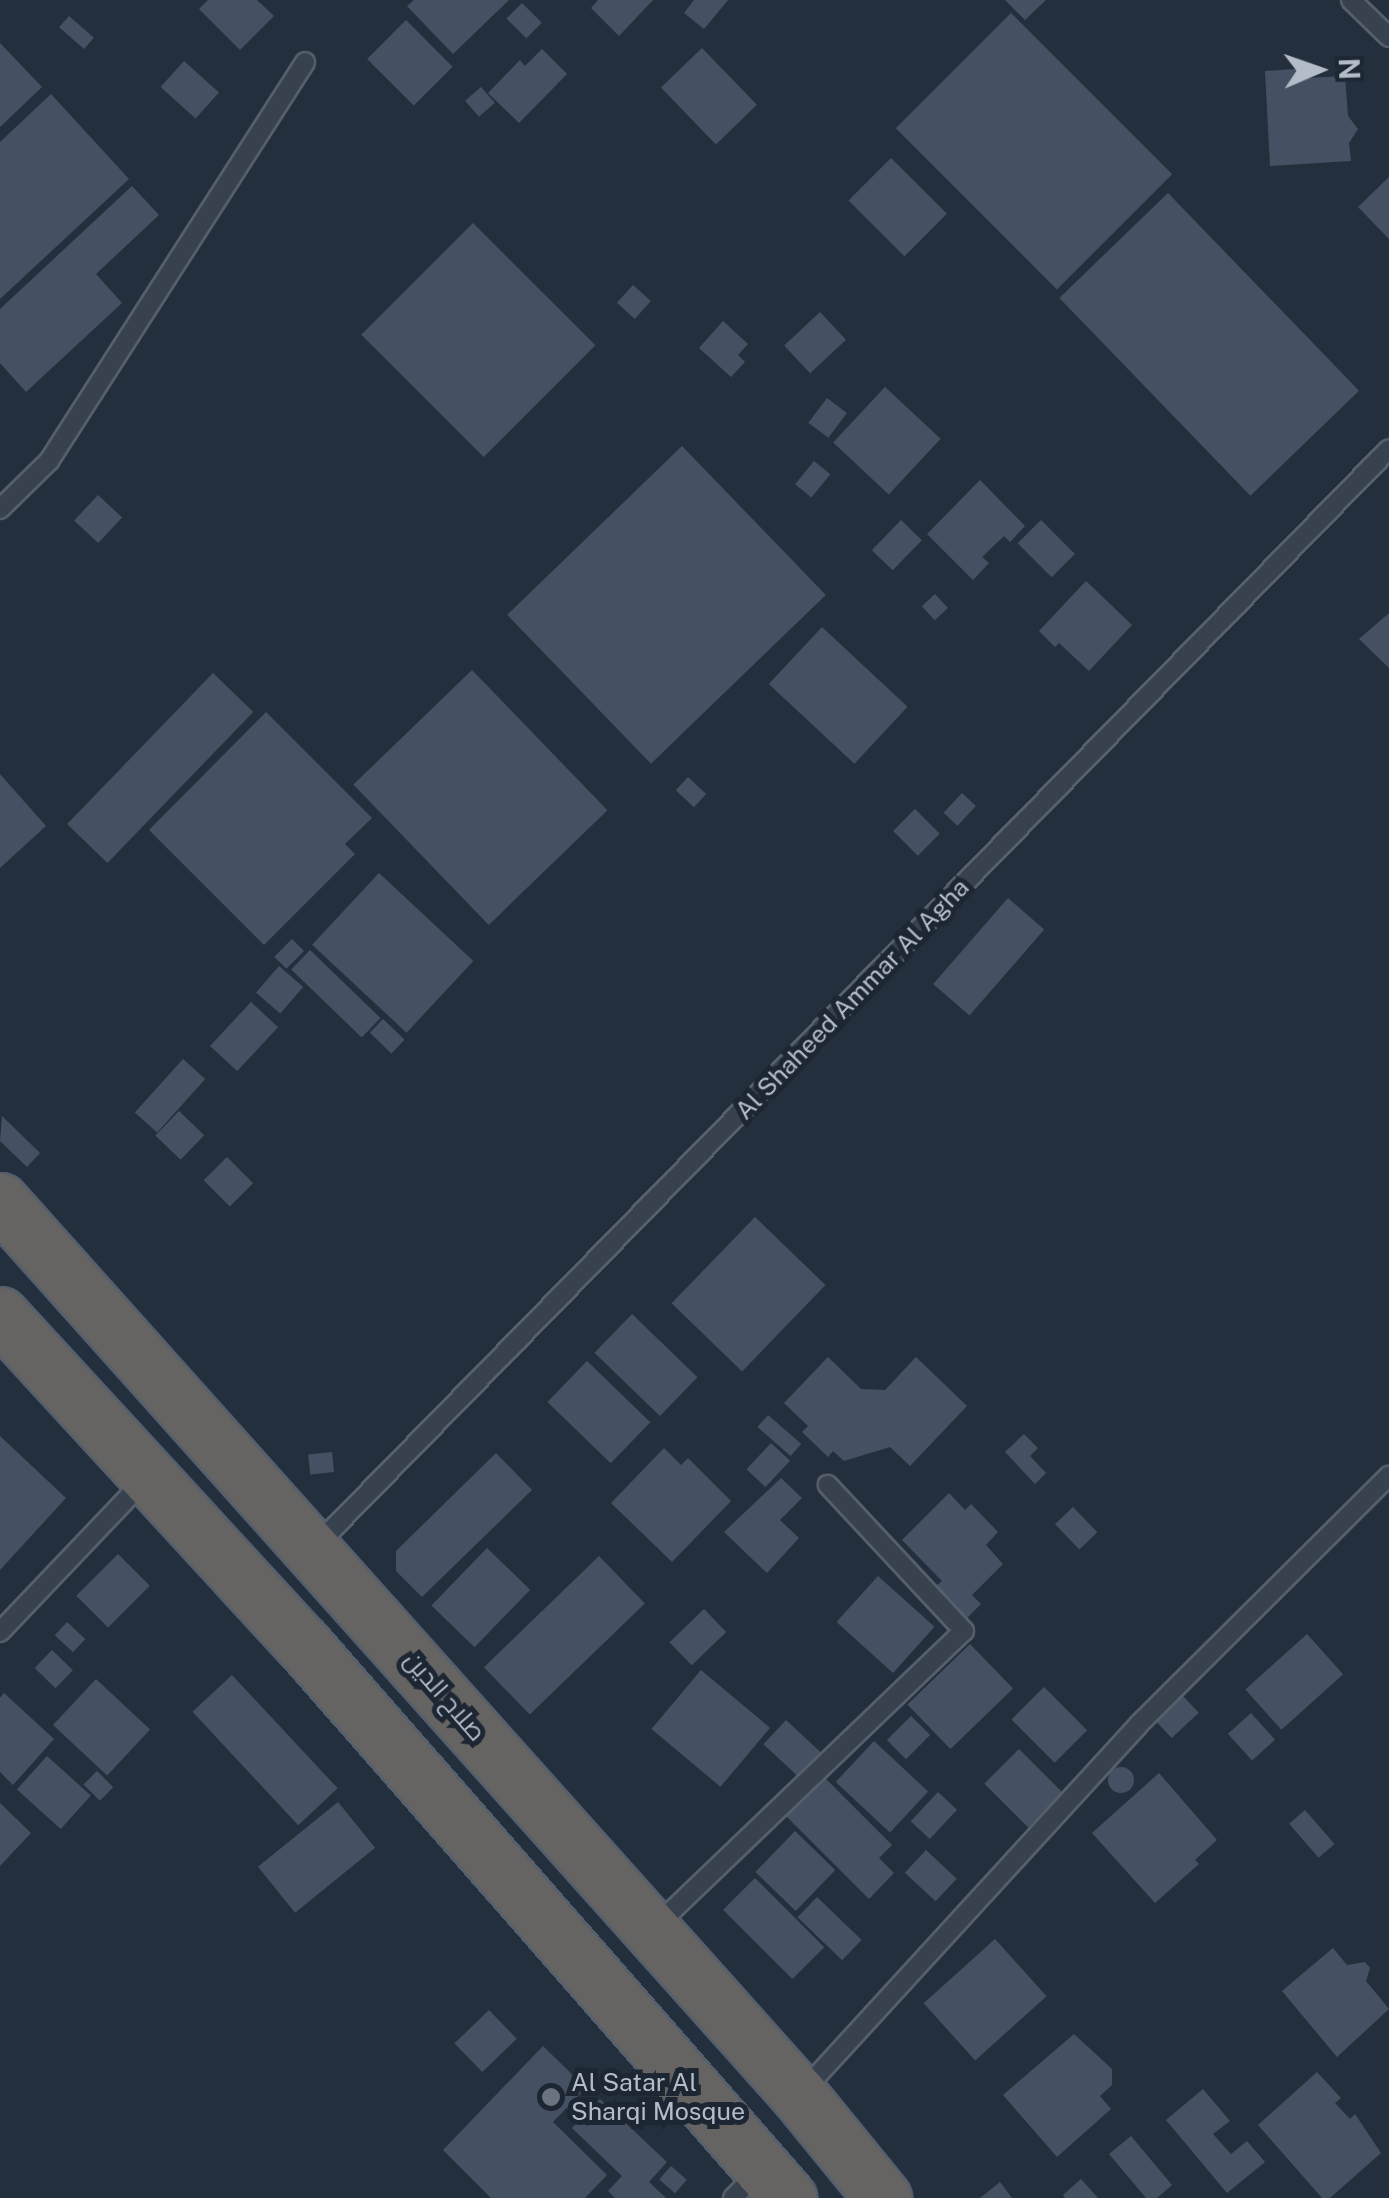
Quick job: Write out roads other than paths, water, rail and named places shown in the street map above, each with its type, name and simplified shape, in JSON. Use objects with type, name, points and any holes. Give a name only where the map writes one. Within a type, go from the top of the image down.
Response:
[{"type":"highway","name":"صلاح الدين","points":[[0,1200],[800,2095],[883,2198]]},
{"type":"highway","points":[[0,1314],[150,1474],[761,2188]]},
{"type":"lane","points":[[1351,0],[1389,37]]},
{"type":"lane","points":[[0,509],[49,461],[304,62]]},
{"type":"lane","name":"Al Shaheed Ammar Al Agha","points":[[314,1548],[1389,449]]},
{"type":"lane","points":[[0,1632],[150,1474]]},
{"type":"lane","points":[[800,2095],[1138,1725],[1389,1476]]},
{"type":"lane","points":[[651,1930],[964,1631],[828,1485]]},
{"type":"place","name":"Al Satar Al Sharqi Mosque","points":[[551,2097]]}]
